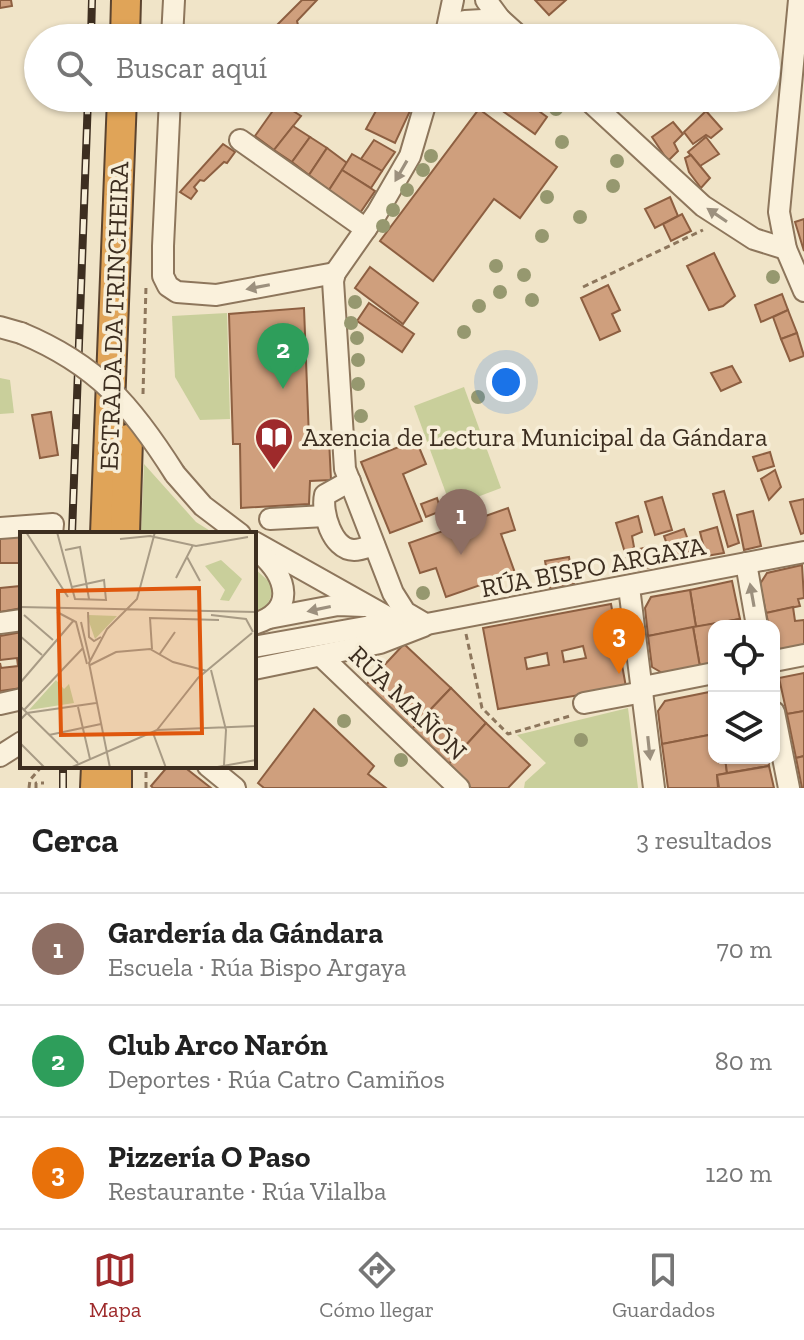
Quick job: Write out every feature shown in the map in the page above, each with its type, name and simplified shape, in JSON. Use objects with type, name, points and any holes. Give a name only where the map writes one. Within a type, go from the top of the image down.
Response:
[{"type":"highway","points":[[125,24],[126,0]]},
{"type":"highway","points":[[142,24],[143,0]]},
{"type":"highway","name":"ESTRADA DA TRINCHEIRA","points":[[105,532],[121,112]]},
{"type":"highway","name":"ESTRADA DA TRINCHEIRA","points":[[125,532],[140,112]]},
{"type":"highway","points":[[95,788],[96,768]]},
{"type":"highway","points":[[117,768],[118,788]]},
{"type":"street","points":[[173,24],[174,0]]},
{"type":"street","points":[[448,24],[453,0]]},
{"type":"street","points":[[486,0],[506,24]]},
{"type":"street","points":[[799,0],[779,212],[786,249],[802,280]]},
{"type":"street","points":[[461,24],[465,21],[500,19]]},
{"type":"street","points":[[169,112],[163,246],[163,276],[168,286],[177,292],[216,295],[335,273]]},
{"type":"street","points":[[423,112],[410,156],[335,273],[333,281],[345,469],[386,576],[405,612],[427,624]]},
{"type":"street","points":[[601,112],[703,206],[754,239],[786,249]]},
{"type":"street","points":[[240,140],[366,229]]},
{"type":"street","points":[[0,327],[21,333],[74,360],[117,393],[136,415],[175,474],[203,506],[237,532]]},
{"type":"street","points":[[350,481],[325,495],[325,516],[334,536],[348,548],[353,550],[374,545]]},
{"type":"street","points":[[270,519],[325,516]]},
{"type":"street","points":[[0,528],[53,529]]},
{"type":"street","points":[[256,546],[391,619]]},
{"type":"street","points":[[256,547],[280,575],[283,583],[283,601],[262,621]]},
{"type":"street","name":"RÚA BISPO ARGAYA","points":[[391,619],[427,624],[804,552]]},
{"type":"street","points":[[746,563],[756,620]]},
{"type":"street","points":[[262,621],[338,605],[369,607],[380,603],[386,576]]},
{"type":"street","points":[[629,587],[654,788]]},
{"type":"street","points":[[256,647],[382,624],[391,619]]},
{"type":"street","points":[[0,623],[20,620]]},
{"type":"street","points":[[256,669],[380,643],[427,624]]},
{"type":"street","points":[[780,660],[804,655]]},
{"type":"street","name":"RÚA MAÑÓN","points":[[321,656],[459,788]]},
{"type":"street","points":[[579,709],[643,689],[708,674]]},
{"type":"street","points":[[0,704],[20,699]]},
{"type":"street","points":[[780,742],[789,788]]},
{"type":"street","points":[[0,756],[20,743]]},
{"type":"street","points":[[118,788],[138,768]]},
{"type":"street","points":[[210,768],[235,788]]},
{"type":"path","points":[[583,287],[725,220]]},
{"type":"path","points":[[142,407],[147,280]]},
{"type":"path","points":[[462,618],[482,708],[508,734],[579,709]]},
{"type":"path","points":[[29,788],[30,780],[40,768]]},
{"type":"path","points":[[141,768],[146,788]]},
{"type":"path","points":[[36,788],[36,783],[44,783],[44,788]]},
{"type":"green space","points":[[227,313],[230,419],[200,420],[175,377],[172,316]]},
{"type":"green space","points":[[0,378],[10,380],[14,413],[0,414]]},
{"type":"green space","points":[[464,387],[501,488],[451,507],[414,406]]},
{"type":"green space","points":[[144,464],[196,522],[212,532],[141,532]]},
{"type":"green space","points":[[256,570],[273,585],[263,609],[256,613]]},
{"type":"green space","points":[[628,708],[638,788],[524,788],[525,782],[546,763],[517,735]]},
{"type":"building","points":[[0,0],[11,0],[12,6],[0,8]]},
{"type":"building","points":[[302,0],[317,0],[297,21],[298,24],[278,24]]},
{"type":"building","points":[[535,0],[566,0],[549,15]]},
{"type":"building","points":[[272,112],[295,112],[301,116],[274,150],[255,136]]},
{"type":"building","points":[[375,112],[410,112],[395,143],[366,129]]},
{"type":"building","points":[[477,112],[483,112],[557,167],[520,218],[494,199],[433,281],[380,241]]},
{"type":"building","points":[[504,112],[540,112],[547,117],[535,134]]},
{"type":"building","points":[[705,112],[722,129],[711,138],[706,135],[693,144],[684,132]]},
{"type":"building","points":[[673,122],[683,134],[674,143],[678,151],[668,161],[652,137]]},
{"type":"building","points":[[293,126],[310,137],[292,162],[274,150]]},
{"type":"building","points":[[310,137],[327,148],[309,175],[292,162]]},
{"type":"building","points":[[706,137],[719,154],[700,166],[688,152]]},
{"type":"building","points":[[374,140],[395,152],[382,171],[361,159]]},
{"type":"building","points":[[223,144],[235,152],[227,163],[224,162],[204,181],[200,180],[194,187],[197,191],[191,199],[180,192]]},
{"type":"building","points":[[327,148],[347,163],[329,190],[309,175]]},
{"type":"building","points":[[352,154],[382,171],[371,188],[342,170]]},
{"type":"building","points":[[691,155],[710,178],[701,188],[689,172],[685,158]]},
{"type":"building","points":[[342,170],[375,191],[360,213],[329,190]]},
{"type":"building","points":[[670,197],[678,216],[655,228],[645,209]]},
{"type":"building","points":[[682,214],[691,231],[671,241],[663,224]]},
{"type":"building","points":[[804,219],[804,251],[795,222]]},
{"type":"building","points":[[714,253],[735,296],[723,306],[709,310],[687,266]]},
{"type":"building","points":[[370,267],[418,303],[403,324],[355,288]]},
{"type":"building","points":[[608,285],[620,310],[612,314],[620,331],[600,340],[581,298]]},
{"type":"building","points":[[782,294],[788,310],[761,322],[755,305]]},
{"type":"building","points":[[369,303],[414,334],[402,352],[357,321]]},
{"type":"building","points":[[304,308],[309,438],[329,439],[331,480],[310,481],[309,504],[241,508],[240,444],[233,444],[229,314]]},
{"type":"building","points":[[788,310],[797,333],[781,339],[773,317]]},
{"type":"building","points":[[797,333],[804,356],[790,361],[781,339]]},
{"type":"building","points":[[732,366],[741,382],[721,391],[711,373]]},
{"type":"building","points":[[51,412],[58,455],[40,458],[32,415]]},
{"type":"building","points":[[416,440],[426,464],[403,474],[422,521],[390,533],[361,462]]},
{"type":"building","points":[[770,452],[774,466],[758,471],[753,457]]},
{"type":"building","points":[[775,470],[781,487],[769,500],[761,479]]},
{"type":"building","points":[[724,491],[739,543],[728,547],[713,494]]},
{"type":"building","points":[[662,497],[672,530],[655,535],[645,502]]},
{"type":"building","points":[[437,498],[441,511],[426,517],[421,504]]},
{"type":"building","points":[[804,499],[804,533],[801,534],[790,502]]},
{"type":"building","points":[[508,508],[515,530],[501,534],[515,573],[446,597],[436,568],[420,573],[409,543]]},
{"type":"building","points":[[753,511],[761,546],[744,550],[737,515]]},
{"type":"building","points":[[638,516],[642,532],[632,536],[634,547],[626,556],[616,523]]},
{"type":"building","points":[[717,527],[724,553],[706,556],[700,532]]},
{"type":"building","points":[[684,529],[692,551],[672,558],[664,536]]},
{"type":"building","points":[[0,537],[20,537],[20,586],[19,563],[0,563]]},
{"type":"building","points":[[648,547],[651,567],[634,570],[631,551]]},
{"type":"building","points":[[569,557],[574,584],[550,589],[545,561]]},
{"type":"building","points":[[802,565],[804,598],[798,599],[800,606],[766,613],[760,584],[767,573]]},
{"type":"building","points":[[732,581],[740,619],[708,620],[708,625],[696,627],[690,590]]},
{"type":"building","points":[[20,586],[20,608],[0,612],[0,588]]},
{"type":"building","points":[[690,590],[696,627],[648,636],[645,608],[651,597]]},
{"type":"building","points":[[611,604],[626,687],[498,709],[483,628]],"holes":[[[583,646],[586,658],[564,662],[562,651]],[[547,653],[549,665],[527,669],[525,658]]]},
{"type":"building","points":[[793,607],[795,621],[804,620],[804,647],[780,652],[780,620],[768,620],[766,613]]},
{"type":"building","points":[[708,624],[708,666],[700,667],[693,627]]},
{"type":"building","points":[[693,627],[700,667],[664,674],[652,667],[648,636]]},
{"type":"building","points":[[20,632],[20,688],[0,691],[0,663],[1,668],[18,666],[17,658],[0,660],[0,636]]},
{"type":"building","points":[[404,644],[451,688],[411,730],[364,687]]},
{"type":"building","points":[[804,673],[804,711],[787,714],[780,678]]},
{"type":"building","points":[[451,688],[486,723],[447,766],[411,730]]},
{"type":"building","points":[[708,692],[708,735],[662,744],[658,711],[665,701]]},
{"type":"building","points":[[314,709],[374,766],[368,774],[386,788],[264,788],[258,783]]},
{"type":"building","points":[[804,711],[804,756],[796,758],[787,714]]},
{"type":"building","points":[[486,723],[530,765],[508,788],[471,788],[447,766]]},
{"type":"building","points":[[708,735],[708,764],[726,764],[727,773],[717,775],[718,788],[668,788],[662,744]]},
{"type":"building","points":[[804,756],[804,788],[802,788],[796,758]]},
{"type":"building","points":[[726,764],[769,764],[769,766],[727,773]]},
{"type":"building","points":[[769,766],[774,788],[719,788],[717,775]]},
{"type":"building","points":[[166,768],[186,768],[211,788],[153,788],[151,786]]},
{"type":"railway","points":[[91,24],[92,0]]},
{"type":"railway","points":[[72,532],[87,112]]},
{"type":"railway","points":[[63,768],[63,788]]},
{"type":"place","name":"Club Arco Narón","points":[[283,389]]},
{"type":"place","name":"Axencia de Lectura Municipal da Gándara","points":[[274,471]]},
{"type":"place","name":"Gardería da Gándara","points":[[461,555]]},
{"type":"place","name":"Pizzería O Paso","points":[[619,674]]}]
